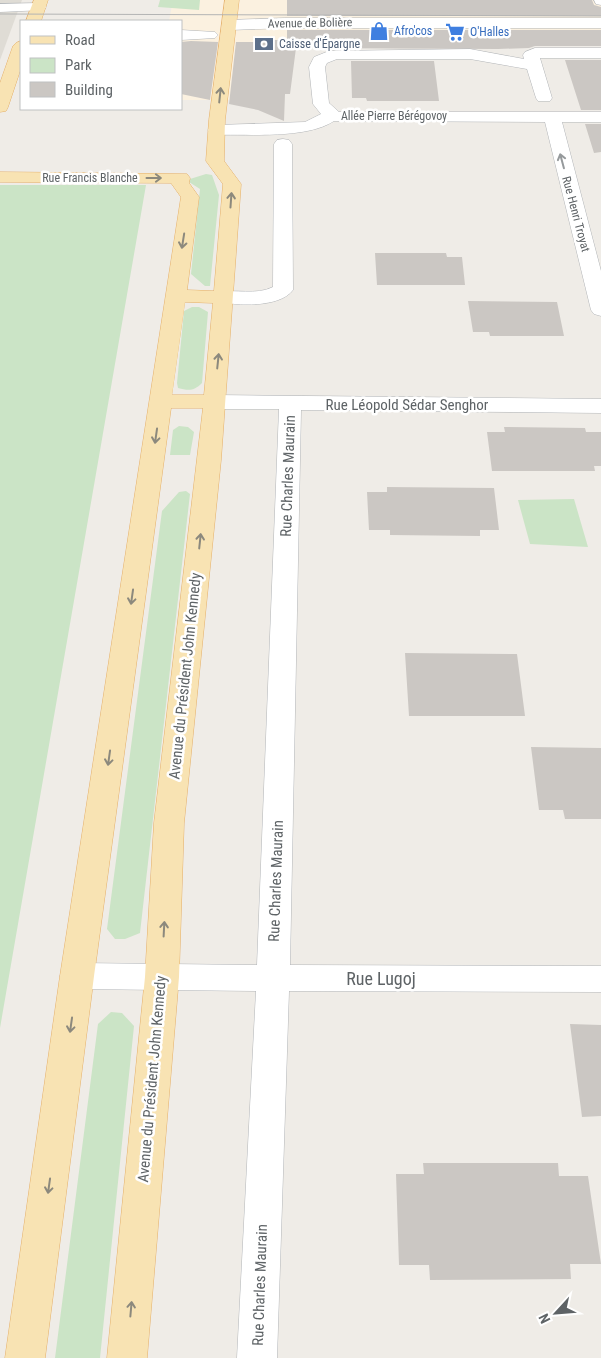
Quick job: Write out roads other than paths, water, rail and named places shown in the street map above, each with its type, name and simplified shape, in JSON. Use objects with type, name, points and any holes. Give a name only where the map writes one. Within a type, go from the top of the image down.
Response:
[{"type":"main road","points":[[25,1358],[77,976],[190,197],[187,190],[180,184],[180,178],[184,174],[215,161],[231,4]]},
{"type":"main road","points":[[0,107],[20,49]]},
{"type":"main road","name":"Avenue du Président John Kennedy","points":[[127,1358],[162,978],[169,823],[224,297],[232,184],[215,161]]},
{"type":"main road","name":"Rue Francis Blanche","points":[[0,177],[180,178]]},
{"type":"main road","points":[[175,296],[224,297]]},
{"type":"main road","points":[[161,401],[214,402]]},
{"type":"street","name":"Avenue de Bolière","points":[[231,4],[253,9],[327,12],[601,12]]},
{"type":"street","points":[[0,8],[38,9]]},
{"type":"street","name":"Avenue de Bolière","points":[[230,25],[284,23],[601,23]]},
{"type":"street","points":[[182,35],[210,35]]},
{"type":"street","name":"Allée Pierre Bérégovoy","points":[[594,117],[331,116],[321,104],[318,67],[320,60],[335,54],[470,54],[534,59],[601,53]]},
{"type":"street","points":[[534,59],[556,100]]},
{"type":"street","points":[[510,117],[511,106],[524,101],[556,100],[580,108],[594,117]]},
{"type":"street","points":[[217,130],[306,127],[331,116]]},
{"type":"street","name":"Rue Henri Troyat","points":[[552,117],[601,310]]},
{"type":"street","points":[[224,297],[267,298],[282,290],[283,144]]},
{"type":"street","name":"Rue Léopold Sédar Senghor","points":[[214,402],[601,406]]},
{"type":"street","name":"Rue Charles Maurain","points":[[257,1358],[273,979],[290,403]]},
{"type":"street","name":"Rue Lugoj","points":[[77,976],[273,979],[601,979]]},
{"type":"tram line","points":[[0,14],[601,16]]},
{"type":"place","name":"Afro'cos","points":[[379,31]]},
{"type":"place","name":"O'Halles","points":[[455,32]]},
{"type":"place","name":"Caisse d'Épargne","points":[[264,44]]}]
